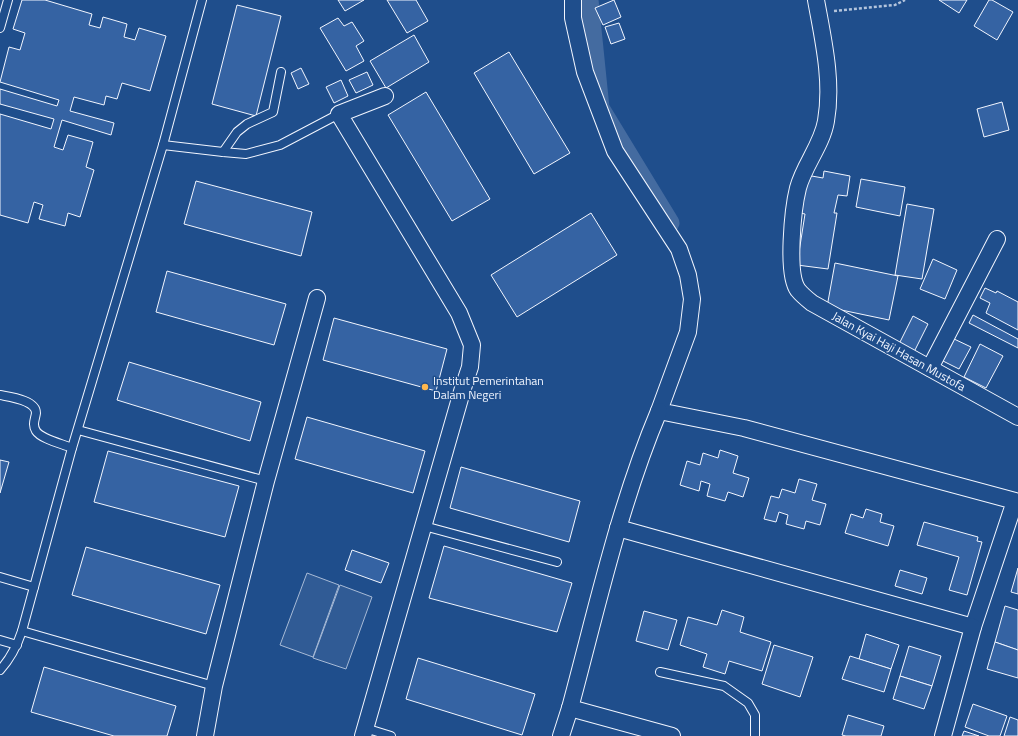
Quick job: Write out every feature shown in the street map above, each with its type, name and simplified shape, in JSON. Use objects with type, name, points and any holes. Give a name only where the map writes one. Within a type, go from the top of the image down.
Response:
[{"type":"street","points":[[561,736],[570,708],[618,528],[644,447],[688,332],[692,299],[688,275],[679,249],[615,151],[585,72],[573,18],[573,0]]},
{"type":"street","name":"Jalan Kyai Haji Hasan Mustofa","points":[[816,0],[827,62],[826,121],[818,147],[807,166],[798,188],[792,233],[792,273],[798,290],[812,303],[1018,417]]},
{"type":"street","points":[[364,732],[470,367],[472,345],[459,313],[339,114],[385,96]]},
{"type":"street","points":[[930,368],[997,239]]},
{"type":"street","points":[[205,736],[214,686],[266,481],[317,298]]},
{"type":"street","points":[[659,411],[744,428],[1016,501],[973,627],[942,736]]},
{"type":"street","points":[[618,528],[973,627]]},
{"type":"street","points":[[570,708],[672,736]]},
{"type":"lane","points":[[0,28],[8,0]]},
{"type":"lane","points":[[0,670],[9,661],[22,631],[72,448],[163,145],[202,0]]},
{"type":"lane","points":[[224,152],[237,132],[247,124],[273,112],[281,72]]},
{"type":"lane","points":[[163,145],[246,154],[280,145],[339,114]]},
{"type":"lane","points":[[0,395],[30,402],[34,406],[36,412],[33,423],[36,431],[42,436],[72,448]]},
{"type":"lane","points":[[78,430],[266,481]]},
{"type":"lane","points":[[424,526],[557,562]]},
{"type":"lane","points":[[0,577],[34,587]]},
{"type":"lane","points":[[22,631],[214,686]]},
{"type":"lane","points":[[0,640],[17,645]]},
{"type":"lane","points":[[660,672],[724,686],[748,703],[755,715],[755,736]]},
{"type":"lane","points":[[364,732],[391,736]]},
{"type":"path","points":[[855,8],[895,5],[905,0]]},
{"type":"shaded area","points":[[307,573],[339,585],[313,657],[280,645]]},
{"type":"shaded area","points":[[340,585],[372,597],[346,669],[313,658]]},
{"type":"building","points":[[22,0],[45,0],[92,14],[89,25],[100,28],[103,17],[127,24],[124,37],[135,40],[139,28],[166,36],[150,91],[122,83],[117,99],[106,96],[104,105],[74,97],[70,111],[114,123],[111,135],[62,120],[54,147],[63,150],[68,135],[93,142],[86,167],[94,170],[80,217],[68,213],[65,226],[39,219],[43,205],[34,202],[28,223],[0,215],[0,114],[51,129],[54,119],[0,104],[0,89],[57,106],[59,100],[0,82],[9,47],[20,50],[25,33],[13,29]]},
{"type":"building","points":[[338,0],[364,0],[345,11]]},
{"type":"building","points":[[387,0],[416,0],[428,21],[407,33]]},
{"type":"building","points":[[614,0],[621,17],[603,25],[595,8]]},
{"type":"building","points":[[939,0],[967,0],[959,13]]},
{"type":"building","points":[[989,0],[992,0],[1013,12],[997,40],[974,26]]},
{"type":"building","points":[[237,5],[281,16],[256,116],[212,104]]},
{"type":"building","points":[[338,18],[344,26],[352,22],[364,41],[356,46],[364,61],[346,71],[320,28]]},
{"type":"building","points":[[619,23],[625,39],[611,44],[605,27]]},
{"type":"building","points":[[414,35],[429,62],[386,88],[370,61]]},
{"type":"building","points":[[509,52],[570,153],[534,174],[474,73]]},
{"type":"building","points":[[301,68],[309,84],[298,89],[291,73]]},
{"type":"building","points":[[367,72],[373,85],[356,93],[349,80]]},
{"type":"building","points":[[341,80],[348,96],[334,103],[326,87]]},
{"type":"building","points":[[426,92],[490,199],[452,221],[388,115]]},
{"type":"building","points":[[1002,102],[1009,130],[984,137],[977,109]]},
{"type":"building","points":[[824,171],[850,176],[847,196],[838,195],[834,213],[837,213],[828,269],[797,265],[805,214],[800,213],[806,175],[823,178]]},
{"type":"building","points":[[861,179],[905,187],[900,216],[856,207]]},
{"type":"building","points":[[196,181],[312,212],[301,256],[184,224]]},
{"type":"building","points":[[907,204],[934,209],[922,279],[895,275]]},
{"type":"building","points":[[591,213],[617,255],[517,317],[491,275]]},
{"type":"building","points":[[933,259],[957,270],[945,299],[920,289]]},
{"type":"building","points":[[835,263],[898,276],[889,320],[827,307]]},
{"type":"building","points":[[167,271],[286,304],[274,345],[156,312]]},
{"type":"building","points":[[985,288],[996,293],[997,291],[1018,302],[1018,330],[986,313],[990,303],[980,298]]},
{"type":"building","points":[[973,315],[1018,339],[1018,348],[969,323]]},
{"type":"building","points":[[913,316],[928,324],[914,352],[899,344]]},
{"type":"building","points":[[334,318],[447,349],[436,391],[323,360]]},
{"type":"building","points":[[952,338],[971,347],[959,369],[941,360]]},
{"type":"building","points":[[980,344],[1003,356],[986,388],[964,377]]},
{"type":"building","points":[[129,362],[261,402],[250,441],[117,400]]},
{"type":"building","points":[[307,417],[425,451],[413,493],[295,459]]},
{"type":"building","points":[[720,450],[738,456],[733,473],[749,478],[743,497],[728,492],[725,501],[707,496],[710,484],[701,481],[699,491],[680,485],[687,461],[700,465],[703,453],[718,458]]},
{"type":"building","points":[[108,451],[239,486],[225,537],[94,502]]},
{"type":"building","points":[[0,460],[9,462],[0,493]]},
{"type":"building","points":[[461,467],[580,501],[569,542],[450,508]]},
{"type":"building","points":[[799,479],[817,484],[812,500],[826,504],[820,525],[806,521],[804,529],[786,524],[788,515],[779,512],[776,522],[764,519],[771,496],[779,498],[782,489],[795,493]]},
{"type":"building","points":[[866,509],[882,514],[880,522],[894,526],[888,546],[845,533],[851,514],[863,518]]},
{"type":"building","points":[[924,522],[978,537],[977,541],[982,542],[967,595],[949,590],[959,557],[917,545]]},
{"type":"building","points":[[444,546],[572,583],[557,632],[429,598]]},
{"type":"building","points":[[86,547],[220,585],[206,634],[72,595]]},
{"type":"building","points":[[352,550],[389,563],[381,583],[345,570]]},
{"type":"building","points":[[1018,568],[1018,594],[1011,592]]},
{"type":"building","points":[[900,570],[927,578],[922,594],[895,586]]},
{"type":"building","points":[[1005,606],[1018,610],[1018,650],[995,642]]},
{"type":"building","points":[[722,610],[744,617],[740,632],[771,642],[762,671],[729,661],[725,674],[703,667],[707,654],[680,645],[688,617],[717,625]]},
{"type":"building","points":[[644,611],[677,620],[668,650],[636,641]]},
{"type":"building","points":[[866,634],[899,645],[891,669],[859,659]]},
{"type":"building","points":[[995,642],[1018,650],[1018,678],[987,669]]},
{"type":"building","points":[[774,645],[813,657],[800,697],[762,684]]},
{"type":"building","points":[[909,646],[941,656],[932,686],[900,676]]},
{"type":"building","points":[[850,656],[891,669],[884,692],[842,679]]},
{"type":"building","points":[[418,658],[535,694],[522,735],[406,699]]},
{"type":"building","points":[[44,667],[176,706],[167,736],[114,736],[31,712]]},
{"type":"building","points":[[900,676],[932,686],[924,709],[893,699]]},
{"type":"building","points":[[973,704],[1007,716],[1000,736],[989,736],[965,727]]},
{"type":"building","points":[[848,715],[884,726],[881,736],[842,735]]},
{"type":"building","points":[[1010,717],[1018,720],[1018,736],[1004,736]]},
{"type":"building","points":[[964,731],[979,736],[962,736]]},
{"type":"waterway","points":[[589,0],[600,108],[670,223]]},
{"type":"place","name":"Institut Pemerintahan Dalam Negeri","points":[[425,387]]}]
